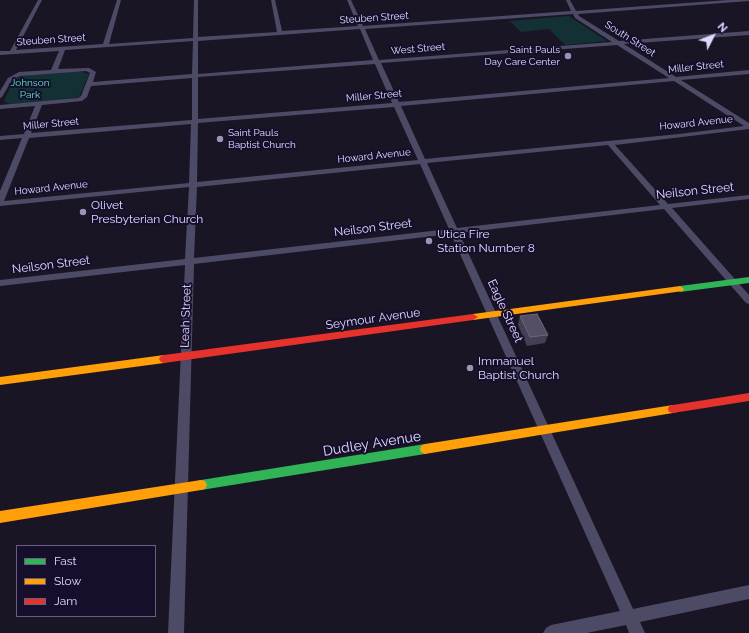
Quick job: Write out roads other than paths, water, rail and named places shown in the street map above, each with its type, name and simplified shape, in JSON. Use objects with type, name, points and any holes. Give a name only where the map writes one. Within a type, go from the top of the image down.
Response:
[{"type":"street","points":[[12,52],[40,0]]},
{"type":"street","points":[[106,45],[119,0]]},
{"type":"street","name":"Leah Street","points":[[176,633],[188,261],[195,122],[196,0]]},
{"type":"street","points":[[273,0],[280,34]]},
{"type":"street","name":"Eagle Street","points":[[349,0],[638,633]]},
{"type":"street","name":"South Street","points":[[568,0],[576,17],[749,126]]},
{"type":"street","name":"Steuben Street","points":[[0,53],[749,0]]},
{"type":"street","name":"West Street","points":[[89,84],[749,33]]},
{"type":"street","points":[[54,71],[63,48]]},
{"type":"street","points":[[0,107],[39,105],[80,100],[84,97],[93,72],[90,69],[54,71],[15,76],[10,79],[1,93]]},
{"type":"street","name":"Miller Street","points":[[0,138],[749,72]]},
{"type":"street","points":[[0,202],[39,105]]},
{"type":"street","name":"Howard Avenue","points":[[0,202],[424,162],[610,143],[749,126]]},
{"type":"street","points":[[610,143],[749,301]]},
{"type":"street","name":"Neilson Street","points":[[0,283],[749,197]]},
{"type":"street","name":"Seymour Avenue","points":[[0,382],[749,280]]},
{"type":"street","name":"Dudley Avenue","points":[[0,517],[749,397]]},
{"type":"street","points":[[551,633],[749,592]]},
{"type":"place","name":"Saint Pauls Day Care Center","points":[[568,56]]},
{"type":"place","name":"Saint Pauls Baptist Church","points":[[220,139]]},
{"type":"place","name":"Olivet Presbyterian Church","points":[[83,212]]},
{"type":"place","name":"Utica Fire Station Number 8","points":[[429,241]]},
{"type":"place","name":"Immanuel Baptist Church","points":[[470,368]]},
{"type":"park label","name":"Johnson Park","points":[[30,88]]}]
